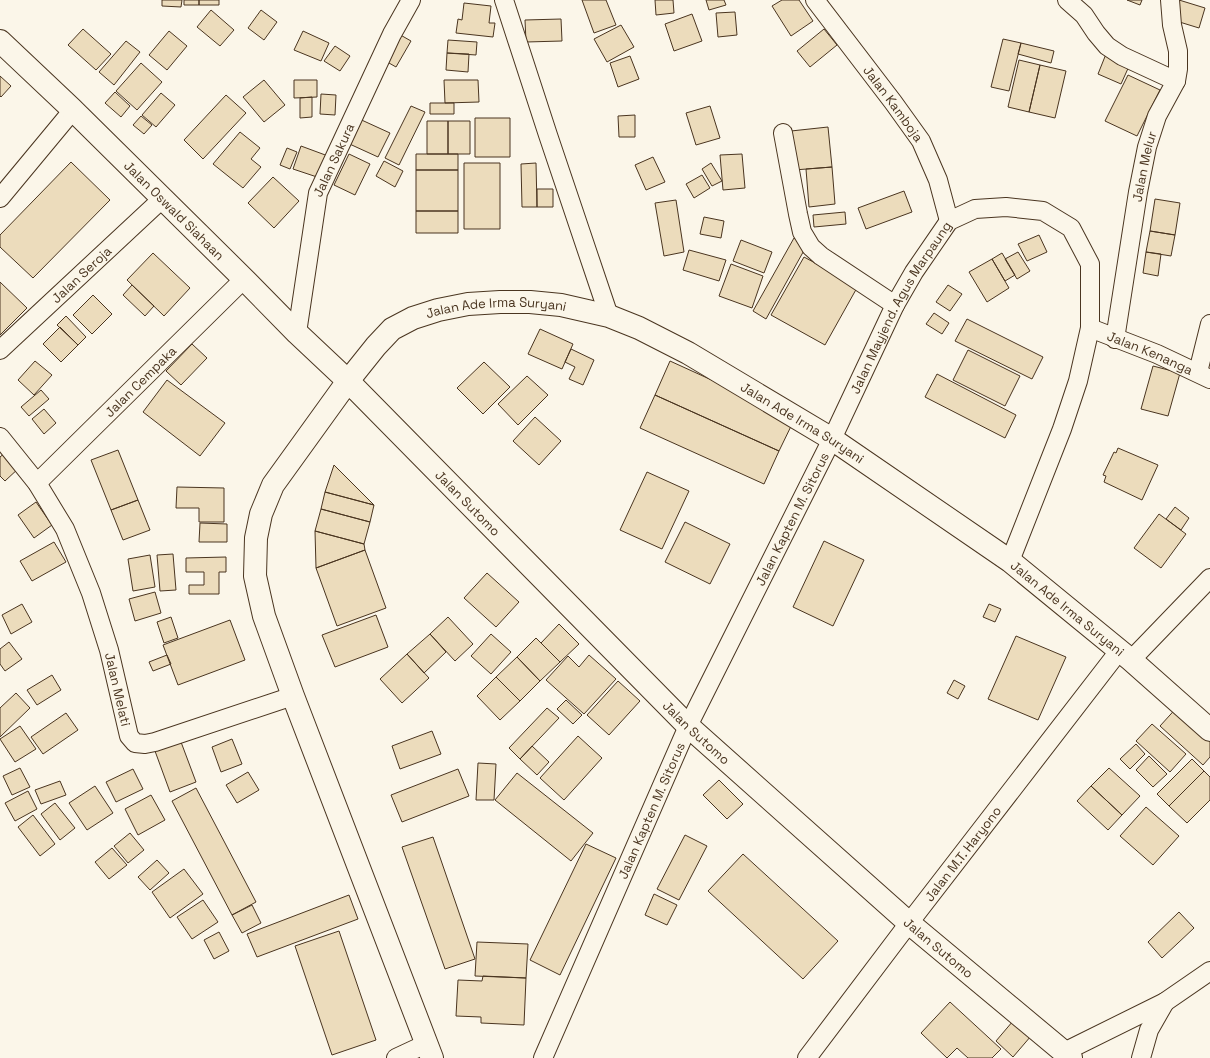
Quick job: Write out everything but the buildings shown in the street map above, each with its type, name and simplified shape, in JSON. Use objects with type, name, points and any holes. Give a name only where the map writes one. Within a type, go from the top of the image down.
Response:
[{"type":"main road","name":"Jalan Oswald Siahaan","points":[[0,41],[73,110],[297,333],[348,381]]},
{"type":"main road","name":"Jalan Ade Irma Suryani","points":[[429,1051],[293,696],[264,616],[255,576],[256,538],[261,514],[272,485],[348,381],[376,346],[392,329],[413,318],[438,310],[468,304],[530,302],[561,305],[609,316],[639,328],[688,353],[832,439],[1010,561],[1125,655],[1210,730]]},
{"type":"main road","name":"Jalan Sutomo","points":[[348,381],[688,726],[909,923],[1068,1055]]},
{"type":"street","name":"Jalan Sakura","points":[[297,333],[318,193],[392,34],[411,0]]},
{"type":"street","name":"Jalan Kamboja","points":[[815,0],[893,102],[921,142],[938,180],[949,220]]},
{"type":"street","points":[[1067,0],[1084,15],[1096,33],[1108,46],[1122,56],[1176,82]]},
{"type":"street","name":"Jalan Melur","points":[[1115,339],[1138,192],[1147,147],[1157,116],[1176,82],[1178,51],[1172,24],[1170,0]]},
{"type":"street","points":[[506,1],[548,135],[609,316]]},
{"type":"street","points":[[0,198],[73,110]]},
{"type":"street","points":[[783,133],[802,232],[810,247],[821,256],[895,305]]},
{"type":"street","name":"Jalan Seroja","points":[[0,350],[162,199]]},
{"type":"street","name":"Jalan Mayjend. Agus Marpaung","points":[[832,439],[895,305],[914,272],[949,220],[975,209],[1006,207],[1043,212],[1071,228],[1090,264],[1090,328],[1078,381],[1062,429],[1010,561]]},
{"type":"street","name":"Jalan Cempaka","points":[[37,483],[244,279]]},
{"type":"street","points":[[1204,375],[1210,324]]},
{"type":"street","name":"Jalan Kenanga","points":[[1090,328],[1115,339],[1157,354],[1204,375]]},
{"type":"street","points":[[0,437],[37,483]]},
{"type":"street","name":"Jalan Kapten M. Sitorus","points":[[543,1058],[688,726],[832,439]]},
{"type":"street","name":"Jalan Melati","points":[[37,483],[65,529],[91,593],[109,650],[129,736],[135,743],[145,744],[155,742],[293,696]]},
{"type":"street","name":"Jalan M.T. Haryono","points":[[807,1058],[909,923],[1125,655],[1210,578]]},
{"type":"street","points":[[1068,1055],[1165,1002],[1210,971]]},
{"type":"street","points":[[1141,1058],[1149,1030],[1165,1002]]},
{"type":"street","points":[[396,1058],[429,1051]]}]
